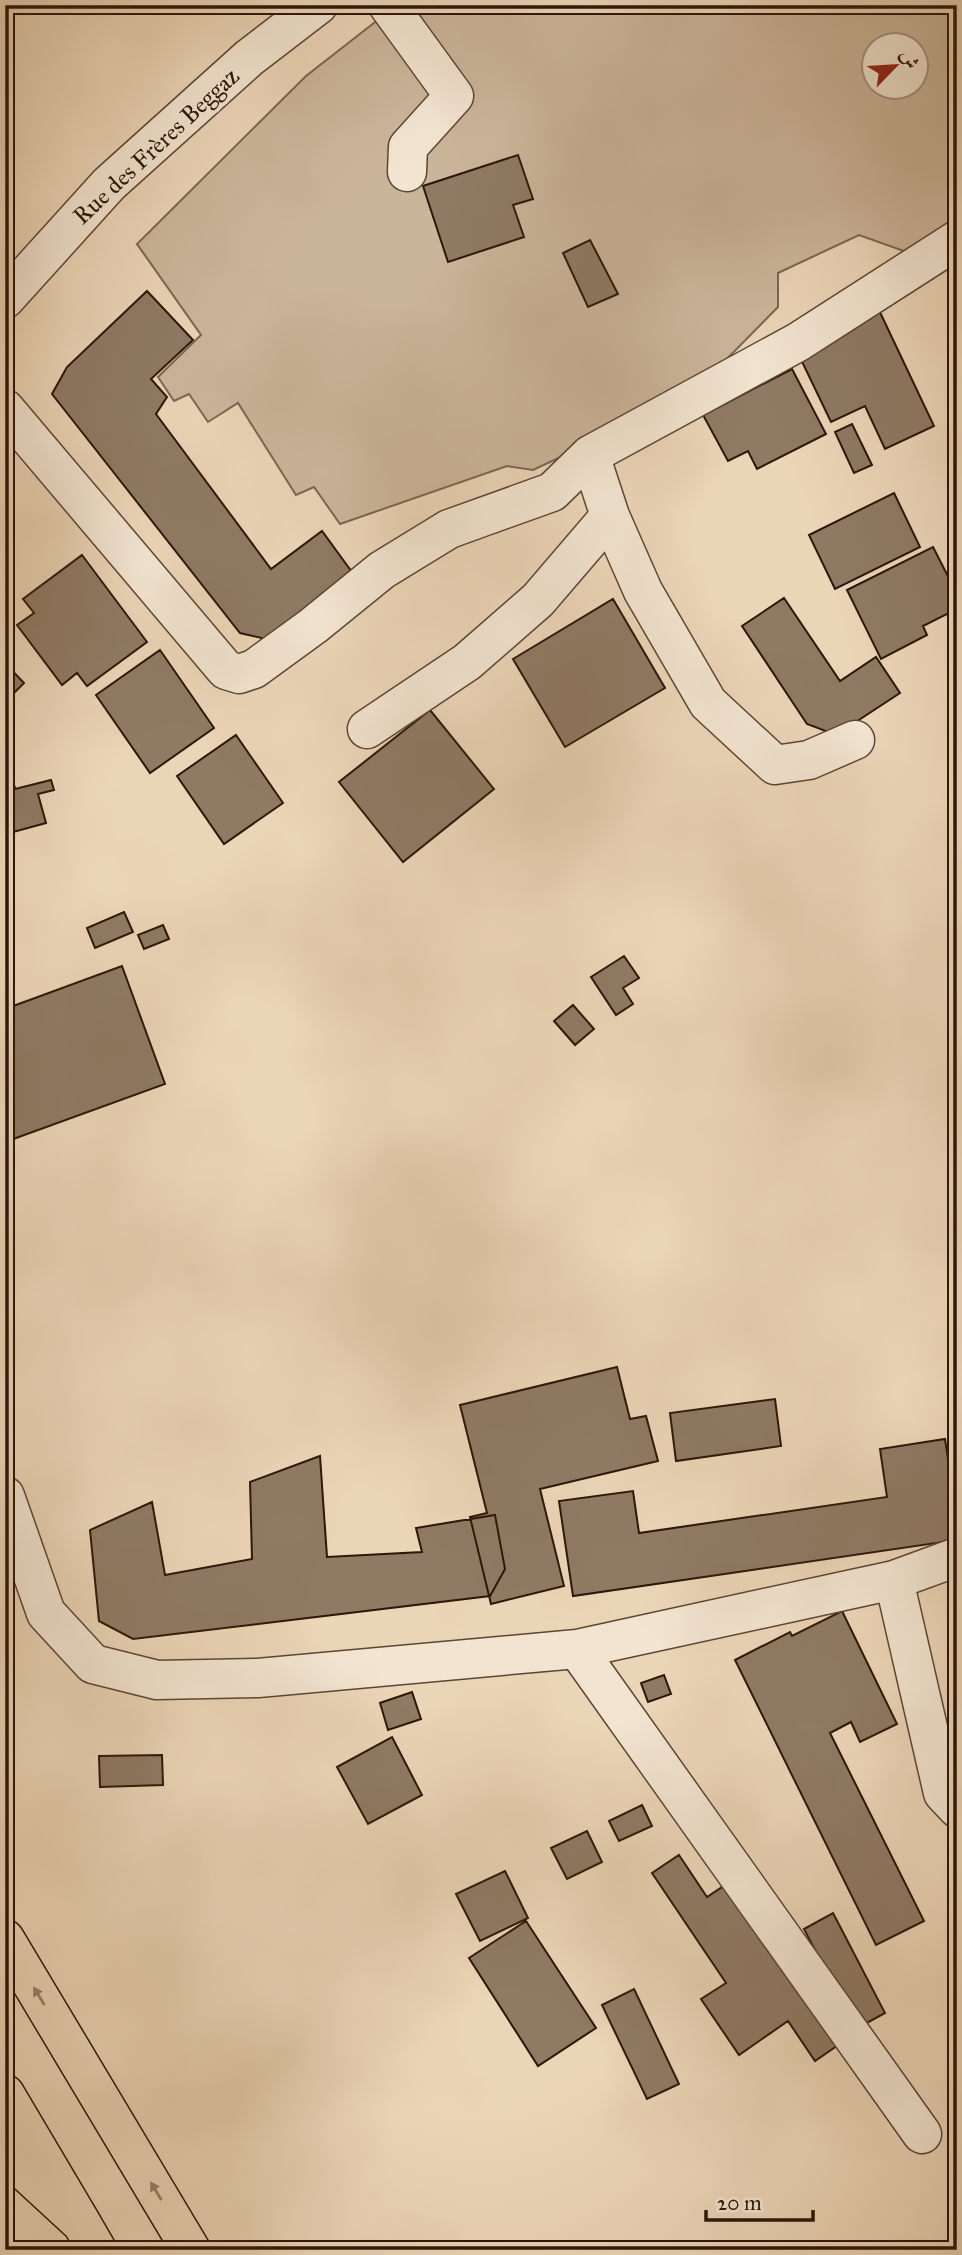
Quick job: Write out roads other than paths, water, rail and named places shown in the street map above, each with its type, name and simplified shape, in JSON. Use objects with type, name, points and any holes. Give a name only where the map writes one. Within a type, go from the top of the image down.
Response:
[{"type":"highway","points":[[5,1939],[191,2250]]},
{"type":"highway","points":[[5,2094],[89,2237]]},
{"type":"highway","points":[[5,2153],[89,2237]]},
{"type":"street","name":"Rue des Frères Beggaz","points":[[5,299],[109,184],[249,58],[318,5]]},
{"type":"street","points":[[388,5],[454,96],[408,146],[407,172]]},
{"type":"street","points":[[5,409],[226,670],[239,674],[254,669],[313,626],[382,569],[449,529],[552,492],[590,455],[798,342],[957,240]]},
{"type":"street","points":[[590,455],[610,516],[643,591],[708,703],[775,765],[809,760],[855,740]]},
{"type":"street","points":[[367,729],[467,662],[538,600],[610,516]]},
{"type":"street","points":[[5,1496],[46,1613],[93,1664],[157,1680],[258,1678],[577,1648],[954,1569]]},
{"type":"street","points":[[894,1580],[943,1793],[957,1808]]},
{"type":"street","points":[[577,1648],[922,2134]]}]
